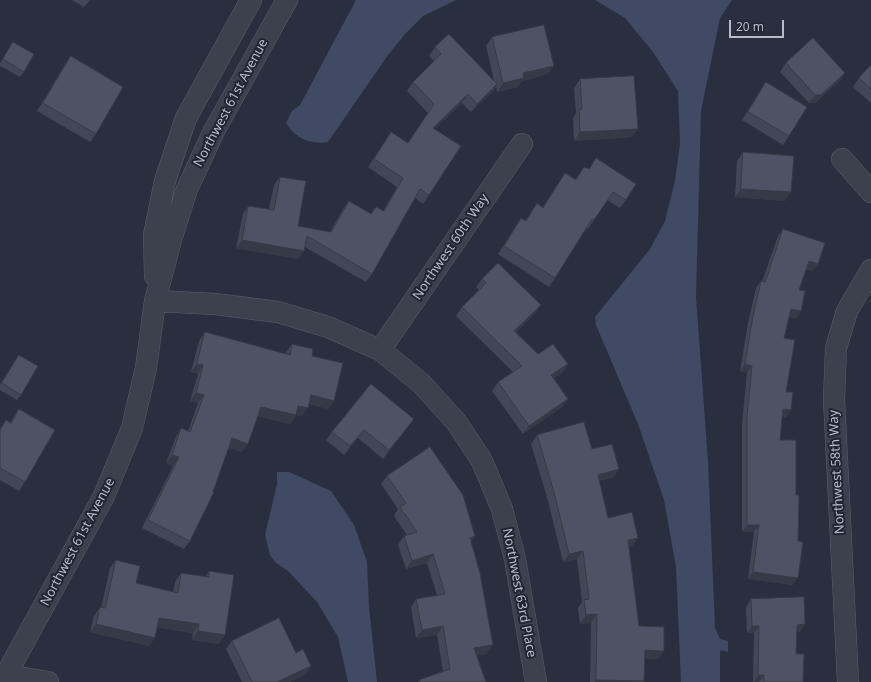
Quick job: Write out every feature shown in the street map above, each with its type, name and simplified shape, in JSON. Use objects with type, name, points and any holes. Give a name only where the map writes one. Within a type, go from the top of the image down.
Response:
[{"type":"street","name":"Northwest 61st Avenue","points":[[155,301],[154,235],[165,181],[186,118],[251,0]]},
{"type":"street","name":"Northwest 61st Avenue","points":[[4,678],[104,496],[132,428],[146,368],[155,301],[171,240],[187,189],[214,132],[287,0]]},
{"type":"street","name":"Northwest 60th Way","points":[[380,350],[522,144]]},
{"type":"street","points":[[842,159],[871,192]]},
{"type":"street","name":"Northwest 58th Way","points":[[848,682],[834,399],[836,348],[847,311],[871,270]]},
{"type":"street","name":"Northwest 63rd Place","points":[[155,301],[215,304],[278,312],[328,327],[380,350],[422,384],[457,423],[482,461],[502,509],[515,559],[536,682]]},
{"type":"street","points":[[4,678],[48,682]]},
{"type":"water","points":[[356,0],[456,0],[423,16],[406,33],[388,55],[328,142],[321,143],[309,141],[294,133],[286,123],[292,111],[300,105]]},
{"type":"water","points":[[595,0],[732,0],[720,18],[701,111],[696,297],[708,461],[715,628],[720,639],[728,641],[728,652],[721,650],[720,652],[720,682],[681,682],[676,567],[664,500],[638,424],[596,325],[595,317],[650,249],[665,221],[675,181],[680,143],[678,91],[653,52],[625,18]]},
{"type":"water","points":[[277,472],[289,472],[331,491],[354,525],[367,562],[369,607],[377,682],[348,682],[338,637],[317,602],[288,571],[276,563],[270,555],[265,535],[277,484]]},
{"type":"building","points":[[544,25],[554,66],[523,73],[524,78],[503,83],[492,37]]},
{"type":"building","points":[[449,34],[497,84],[477,104],[468,94],[433,128],[461,146],[429,195],[420,189],[372,274],[307,236],[304,251],[242,240],[248,206],[274,210],[280,177],[306,181],[298,226],[331,232],[349,201],[371,214],[376,207],[384,211],[403,178],[374,159],[391,132],[408,143],[434,104],[413,82],[441,54],[435,47]]},
{"type":"building","points":[[813,38],[845,73],[821,95],[815,95],[786,63]]},
{"type":"building","points":[[13,42],[34,54],[24,72],[3,59]]},
{"type":"building","points":[[71,56],[123,87],[96,134],[43,103]]},
{"type":"building","points":[[871,65],[871,89],[859,78]]},
{"type":"building","points":[[634,76],[638,129],[580,132],[579,109],[582,109],[580,79]]},
{"type":"building","points":[[766,82],[807,107],[789,136],[748,112]]},
{"type":"building","points":[[743,152],[794,156],[791,192],[741,189]]},
{"type":"building","points":[[596,158],[636,184],[626,200],[613,192],[594,220],[592,219],[555,278],[504,246],[521,218],[526,221],[537,203],[543,208],[565,173],[576,180],[584,167],[589,169]]},
{"type":"building","points":[[783,229],[825,243],[818,264],[809,261],[799,290],[805,291],[801,311],[791,309],[784,338],[795,340],[786,392],[793,392],[791,410],[783,409],[780,440],[796,440],[796,495],[799,495],[798,541],[803,542],[798,578],[753,572],[759,525],[747,525],[747,416],[752,366],[745,364],[753,316],[761,281],[765,282]]},
{"type":"building","points":[[498,263],[541,305],[514,331],[538,354],[553,344],[568,364],[551,375],[568,399],[529,426],[498,382],[522,366],[462,307],[486,283],[482,279]]},
{"type":"building","points":[[205,332],[290,355],[292,344],[313,349],[312,356],[343,363],[334,401],[311,395],[308,408],[298,406],[296,415],[261,407],[248,444],[232,438],[214,492],[190,541],[148,520],[179,457],[172,455],[181,428],[190,432],[204,395],[196,393],[203,365],[197,364]]},
{"type":"building","points":[[19,355],[38,366],[21,395],[2,383]]},
{"type":"building","points":[[371,384],[414,419],[389,450],[364,430],[350,446],[332,432]]},
{"type":"building","points":[[19,409],[55,430],[25,482],[0,468],[0,430],[6,420],[11,423]]},
{"type":"building","points":[[584,422],[592,449],[612,444],[619,469],[598,475],[608,518],[632,512],[638,538],[628,540],[639,626],[664,627],[664,651],[645,650],[644,681],[596,680],[597,614],[586,615],[584,600],[589,599],[583,551],[569,554],[554,492],[537,435]]},
{"type":"building","points":[[430,447],[463,495],[475,536],[470,538],[480,573],[493,645],[474,648],[486,682],[420,682],[419,680],[450,669],[443,626],[422,630],[416,599],[445,594],[433,554],[412,561],[404,536],[417,532],[400,507],[406,503],[387,476]]},
{"type":"building","points":[[116,560],[140,566],[136,583],[178,593],[181,573],[209,577],[209,571],[234,575],[225,635],[198,631],[199,624],[159,618],[155,638],[96,624],[100,607],[105,608]]},
{"type":"building","points":[[804,597],[805,624],[797,625],[796,654],[804,654],[803,682],[764,682],[764,675],[758,675],[759,626],[752,626],[751,599]]},
{"type":"building","points":[[279,618],[296,653],[303,649],[311,666],[277,682],[252,682],[232,641]]}]
